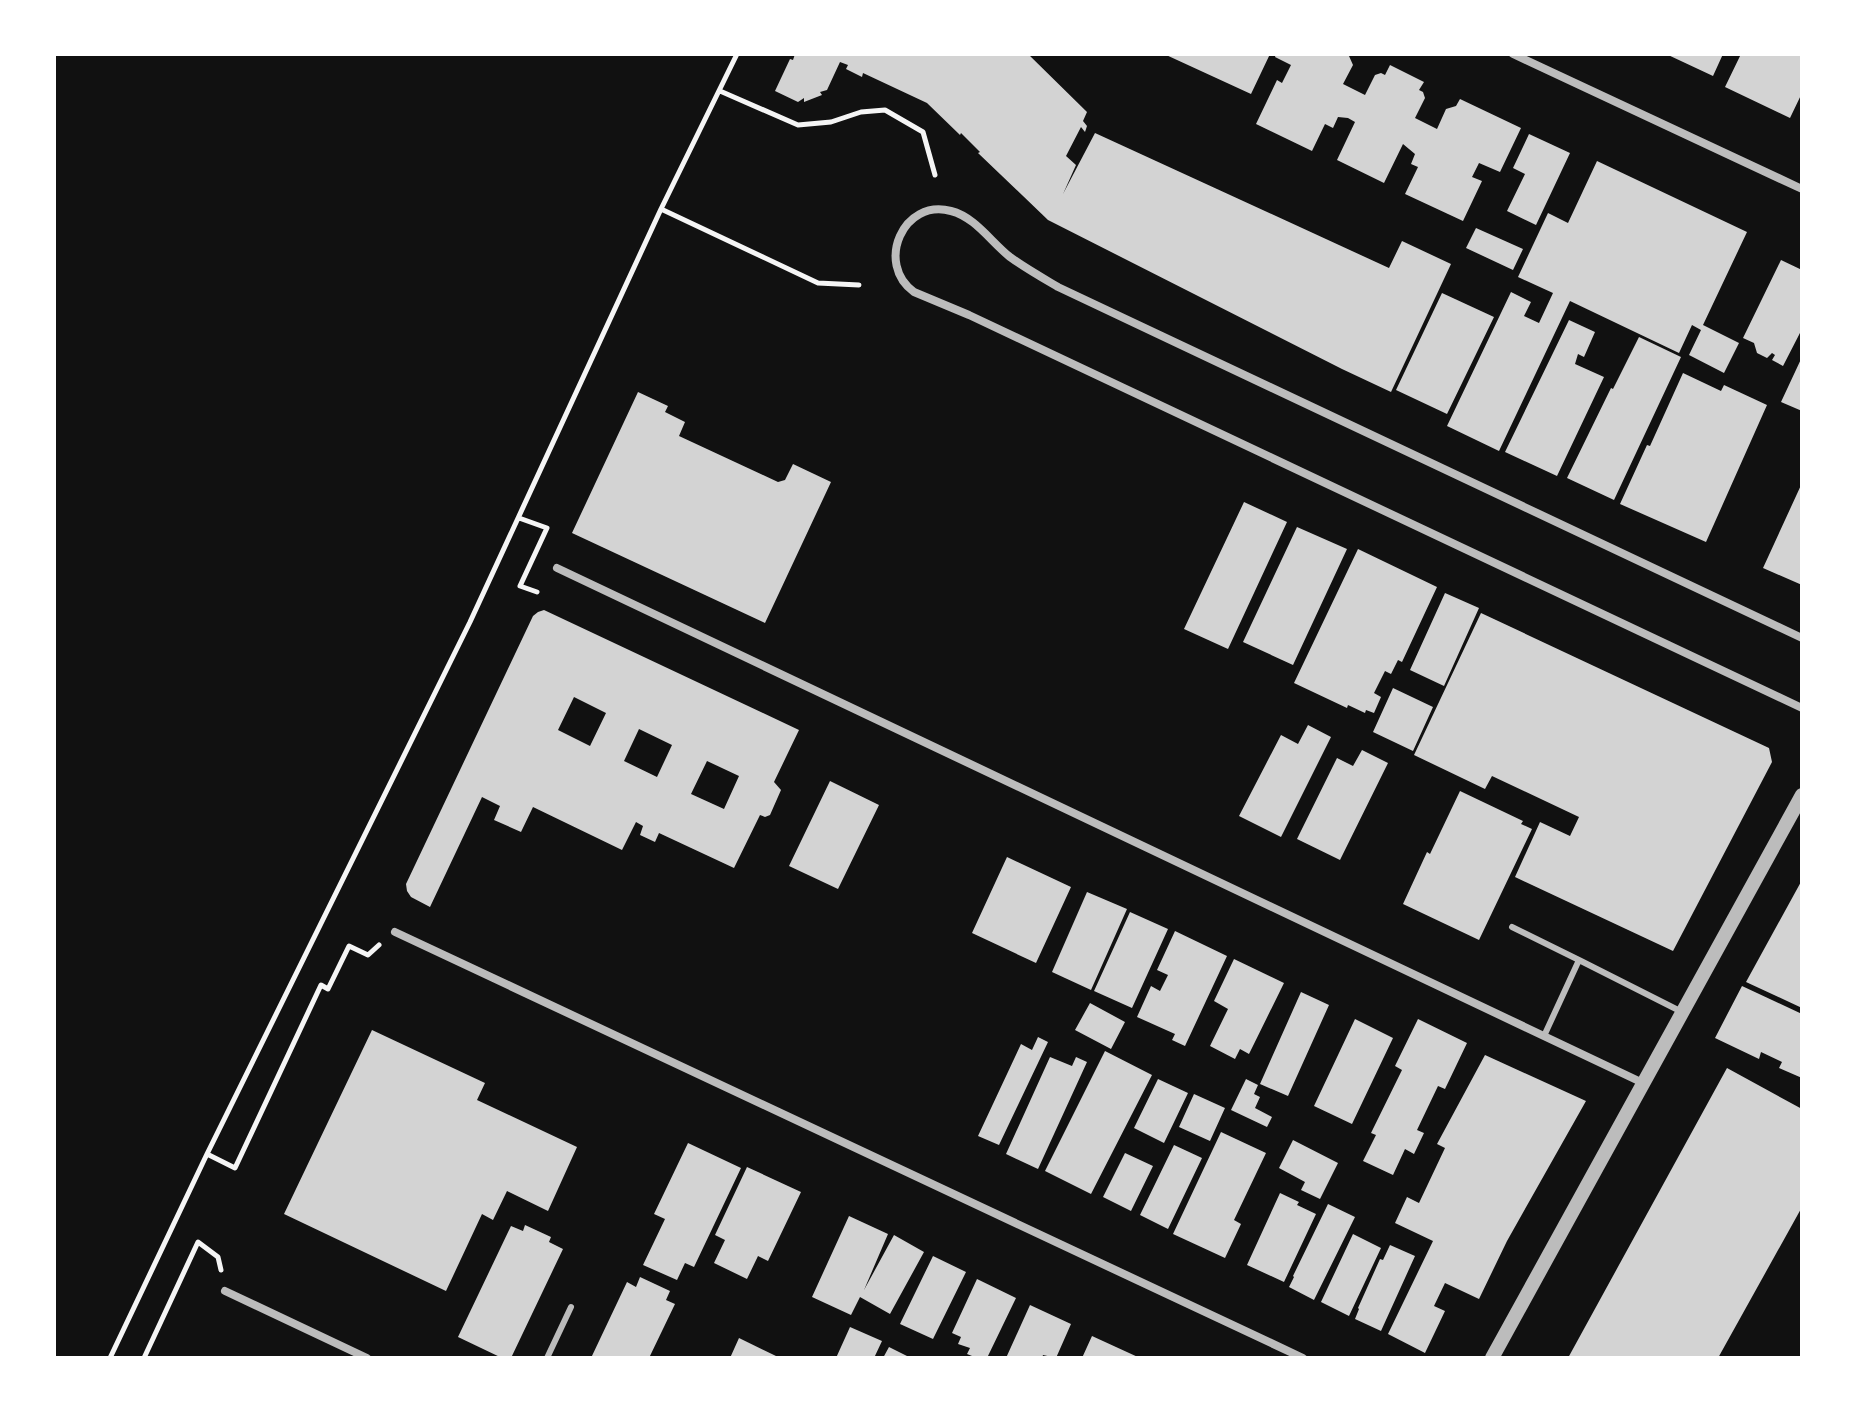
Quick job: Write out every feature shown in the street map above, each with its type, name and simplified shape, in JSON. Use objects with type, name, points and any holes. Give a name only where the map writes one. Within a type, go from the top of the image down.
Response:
[{"type":"street","points":[[1513,54],[1802,189]]},
{"type":"street","points":[[1802,638],[1058,287],[1011,258],[954,211],[935,210],[918,216],[902,230],[897,240],[897,271],[914,292],[969,315],[1802,708]]},
{"type":"street","points":[[557,568],[1643,1083]]},
{"type":"street","points":[[1492,1358],[1802,795]]},
{"type":"street","points":[[395,932],[1303,1358]]},
{"type":"street","points":[[225,1291],[367,1358]]},
{"type":"lane","points":[[1512,927],[1682,1012]]},
{"type":"lane","points":[[1544,1036],[1579,960]]},
{"type":"lane","points":[[547,1358],[571,1307]]},
{"type":"path","points":[[110,1358],[207,1154],[470,622],[661,209],[737,54]]},
{"type":"path","points":[[720,91],[798,125],[831,122],[861,112],[885,110],[923,132],[935,175]]},
{"type":"path","points":[[661,209],[818,283],[859,285]]},
{"type":"path","points":[[519,518],[547,528],[520,586],[537,592]]},
{"type":"path","points":[[207,1154],[235,1168],[321,985],[328,989],[349,946],[368,955],[395,932]]},
{"type":"path","points":[[144,1358],[198,1242],[218,1257],[225,1291]]},
{"type":"building","points":[[795,54],[1028,54],[1087,112],[1083,121],[1087,126],[1085,132],[1081,127],[1066,156],[1076,165],[1063,194],[1095,133],[1389,268],[1402,241],[1451,264],[1391,392],[1048,220],[927,103],[863,73],[862,77],[846,69],[848,65],[840,62],[827,90],[820,92],[822,95],[798,102],[775,91]]},
{"type":"building","points":[[1164,54],[1270,54],[1251,94]]},
{"type":"building","points":[[1276,54],[1350,54],[1353,65],[1343,84],[1365,95],[1375,75],[1385,75],[1390,65],[1424,82],[1419,90],[1425,98],[1415,118],[1437,129],[1446,109],[1456,106],[1460,99],[1521,128],[1500,172],[1479,163],[1472,177],[1482,181],[1463,221],[1405,194],[1418,167],[1411,164],[1415,154],[1403,144],[1384,183],[1337,160],[1355,122],[1348,118],[1338,117],[1333,128],[1325,124],[1312,151],[1256,124],[1277,80],[1282,83],[1291,65],[1275,57]]},
{"type":"building","points":[[1666,54],[1723,54],[1713,76]]},
{"type":"building","points":[[1741,54],[1802,54],[1802,93],[1790,118],[1725,87]]},
{"type":"building","points":[[1529,134],[1570,153],[1536,225],[1507,211],[1525,174],[1513,168]]},
{"type":"building","points":[[1597,161],[1747,232],[1703,325],[1739,343],[1724,373],[1689,355],[1701,330],[1692,325],[1679,353],[1570,301],[1499,451],[1447,426],[1511,292],[1531,302],[1524,316],[1539,323],[1553,293],[1518,277],[1548,213],[1568,223]]},
{"type":"building","points":[[1476,228],[1523,249],[1513,270],[1466,248]]},
{"type":"building","points":[[1781,260],[1802,270],[1802,329],[1783,366],[1772,360],[1775,355],[1772,353],[1767,358],[1757,353],[1754,343],[1743,338]]},
{"type":"building","points":[[1442,293],[1494,317],[1447,414],[1396,390]]},
{"type":"building","points":[[1569,320],[1595,332],[1584,357],[1578,354],[1575,364],[1604,377],[1557,476],[1505,452]]},
{"type":"building","points":[[1639,337],[1681,357],[1614,500],[1567,478]]},
{"type":"building","points":[[1802,357],[1802,411],[1781,402]]},
{"type":"building","points":[[1683,373],[1721,391],[1724,385],[1767,405],[1706,542],[1620,504]]},
{"type":"building","points":[[638,392],[668,406],[665,412],[685,422],[679,436],[778,482],[785,480],[793,464],[831,482],[765,623],[572,533]]},
{"type":"building","points":[[1802,483],[1802,585],[1763,568]]},
{"type":"building","points":[[1244,502],[1287,522],[1228,649],[1184,629]]},
{"type":"building","points":[[1297,527],[1347,549],[1293,665],[1243,642]]},
{"type":"building","points":[[1358,549],[1437,587],[1402,662],[1398,660],[1391,674],[1385,671],[1374,693],[1381,697],[1374,713],[1366,710],[1365,713],[1348,705],[1347,708],[1294,683]]},
{"type":"building","points":[[1445,593],[1479,608],[1444,686],[1410,670]]},
{"type":"building","points":[[544,610],[799,730],[774,782],[781,790],[770,815],[760,815],[734,868],[659,833],[655,842],[640,835],[643,826],[636,822],[622,850],[533,807],[521,832],[494,820],[500,806],[482,797],[430,907],[411,897],[406,884],[533,616]],"holes":[[[574,697],[606,713],[590,746],[558,730]],[[639,729],[672,745],[657,777],[624,761]],[[707,761],[739,776],[724,809],[691,794]]]},
{"type":"building","points":[[1481,613],[1769,748],[1772,762],[1673,951],[1515,877],[1540,822],[1570,836],[1579,817],[1492,776],[1485,789],[1414,755]]},
{"type":"building","points":[[1393,688],[1433,707],[1413,751],[1373,732]]},
{"type":"building","points":[[1308,725],[1331,737],[1281,837],[1239,816],[1281,735],[1298,744]]},
{"type":"building","points":[[1362,750],[1388,763],[1340,860],[1297,839],[1337,758],[1353,766]]},
{"type":"building","points":[[830,781],[879,805],[838,889],[789,866]]},
{"type":"building","points":[[1460,791],[1523,821],[1521,824],[1532,829],[1479,940],[1403,904]]},
{"type":"building","points":[[1007,857],[1071,887],[1036,963],[972,933]]},
{"type":"building","points":[[1802,880],[1802,1008],[1746,982]]},
{"type":"building","points":[[1087,892],[1127,909],[1091,990],[1052,972]]},
{"type":"building","points":[[1130,912],[1168,929],[1132,1008],[1094,991]]},
{"type":"building","points":[[1175,931],[1227,956],[1185,1046],[1172,1040],[1175,1034],[1137,1017],[1151,986],[1160,991],[1168,975],[1157,970]]},
{"type":"building","points":[[1234,959],[1284,983],[1249,1054],[1240,1049],[1235,1059],[1210,1046],[1228,1009],[1214,1001]]},
{"type":"building","points":[[1742,986],[1802,1014],[1802,1078],[1779,1068],[1782,1062],[1761,1052],[1759,1059],[1715,1038]]},
{"type":"building","points":[[1301,992],[1329,1005],[1288,1096],[1260,1084]]},
{"type":"building","points":[[1090,1003],[1125,1022],[1111,1049],[1075,1030]]},
{"type":"building","points":[[1355,1019],[1393,1038],[1352,1124],[1314,1106]]},
{"type":"building","points":[[1418,1019],[1467,1043],[1445,1089],[1438,1086],[1417,1130],[1424,1133],[1414,1154],[1405,1149],[1393,1175],[1363,1161],[1376,1135],[1371,1133],[1402,1070],[1395,1066]]},
{"type":"building","points":[[372,1030],[485,1083],[477,1100],[577,1147],[548,1211],[507,1191],[493,1220],[482,1214],[446,1291],[284,1214]]},
{"type":"building","points":[[1038,1037],[1048,1042],[999,1145],[978,1136],[1021,1044],[1032,1050]]},
{"type":"building","points":[[1105,1051],[1152,1075],[1091,1194],[1045,1171]]},
{"type":"building","points":[[1485,1055],[1586,1101],[1507,1241],[1479,1299],[1445,1283],[1434,1306],[1445,1311],[1425,1353],[1388,1334],[1433,1241],[1395,1223],[1407,1197],[1419,1203],[1445,1148],[1437,1144]]},
{"type":"building","points":[[1050,1057],[1072,1066],[1076,1057],[1087,1062],[1038,1169],[1006,1154]]},
{"type":"building","points":[[1727,1068],[1802,1109],[1802,1207],[1718,1358],[1568,1358]]},
{"type":"building","points":[[1158,1079],[1188,1093],[1164,1143],[1134,1128]]},
{"type":"building","points":[[1246,1079],[1258,1085],[1254,1094],[1260,1097],[1255,1108],[1272,1117],[1267,1127],[1231,1110]]},
{"type":"building","points":[[1194,1094],[1225,1108],[1210,1141],[1179,1127]]},
{"type":"building","points":[[1221,1132],[1266,1153],[1234,1220],[1241,1224],[1225,1258],[1173,1234]]},
{"type":"building","points":[[1293,1140],[1338,1163],[1320,1199],[1301,1190],[1305,1182],[1279,1168]]},
{"type":"building","points":[[688,1143],[741,1168],[694,1267],[685,1263],[677,1280],[643,1265],[665,1219],[654,1214]]},
{"type":"building","points":[[1174,1145],[1202,1158],[1168,1229],[1140,1215]]},
{"type":"building","points":[[1125,1153],[1153,1166],[1131,1211],[1103,1197]]},
{"type":"building","points":[[747,1167],[801,1192],[768,1261],[758,1256],[747,1279],[714,1263],[725,1240],[715,1235]]},
{"type":"building","points":[[1280,1193],[1316,1214],[1284,1282],[1247,1265]]},
{"type":"building","points":[[1328,1204],[1355,1217],[1314,1300],[1289,1287]]},
{"type":"building","points":[[849,1216],[888,1234],[864,1290],[894,1235],[924,1252],[890,1314],[860,1297],[851,1315],[812,1297]]},
{"type":"building","points":[[525,1225],[551,1237],[549,1242],[563,1249],[511,1358],[502,1358],[458,1337],[511,1226],[523,1231]]},
{"type":"building","points":[[1353,1234],[1381,1248],[1349,1316],[1321,1302]]},
{"type":"building","points":[[1390,1245],[1415,1256],[1381,1331],[1355,1319],[1380,1259],[1383,1260]]},
{"type":"building","points":[[933,1256],[966,1272],[933,1339],[900,1324]]},
{"type":"building","points":[[640,1277],[670,1291],[666,1300],[675,1304],[649,1358],[591,1358],[627,1282],[636,1287]]},
{"type":"building","points":[[977,1279],[1016,1298],[987,1358],[967,1354],[970,1348],[958,1344],[961,1337],[952,1333]]},
{"type":"building","points":[[1030,1305],[1071,1324],[1056,1358],[1043,1355],[1042,1358],[1006,1358]]},
{"type":"building","points":[[850,1327],[882,1341],[874,1358],[836,1358]]},
{"type":"building","points":[[1092,1336],[1140,1358],[1082,1358]]},
{"type":"building","points":[[739,1338],[776,1356],[775,1358],[730,1358]]},
{"type":"building","points":[[889,1347],[911,1358],[883,1358]]}]
